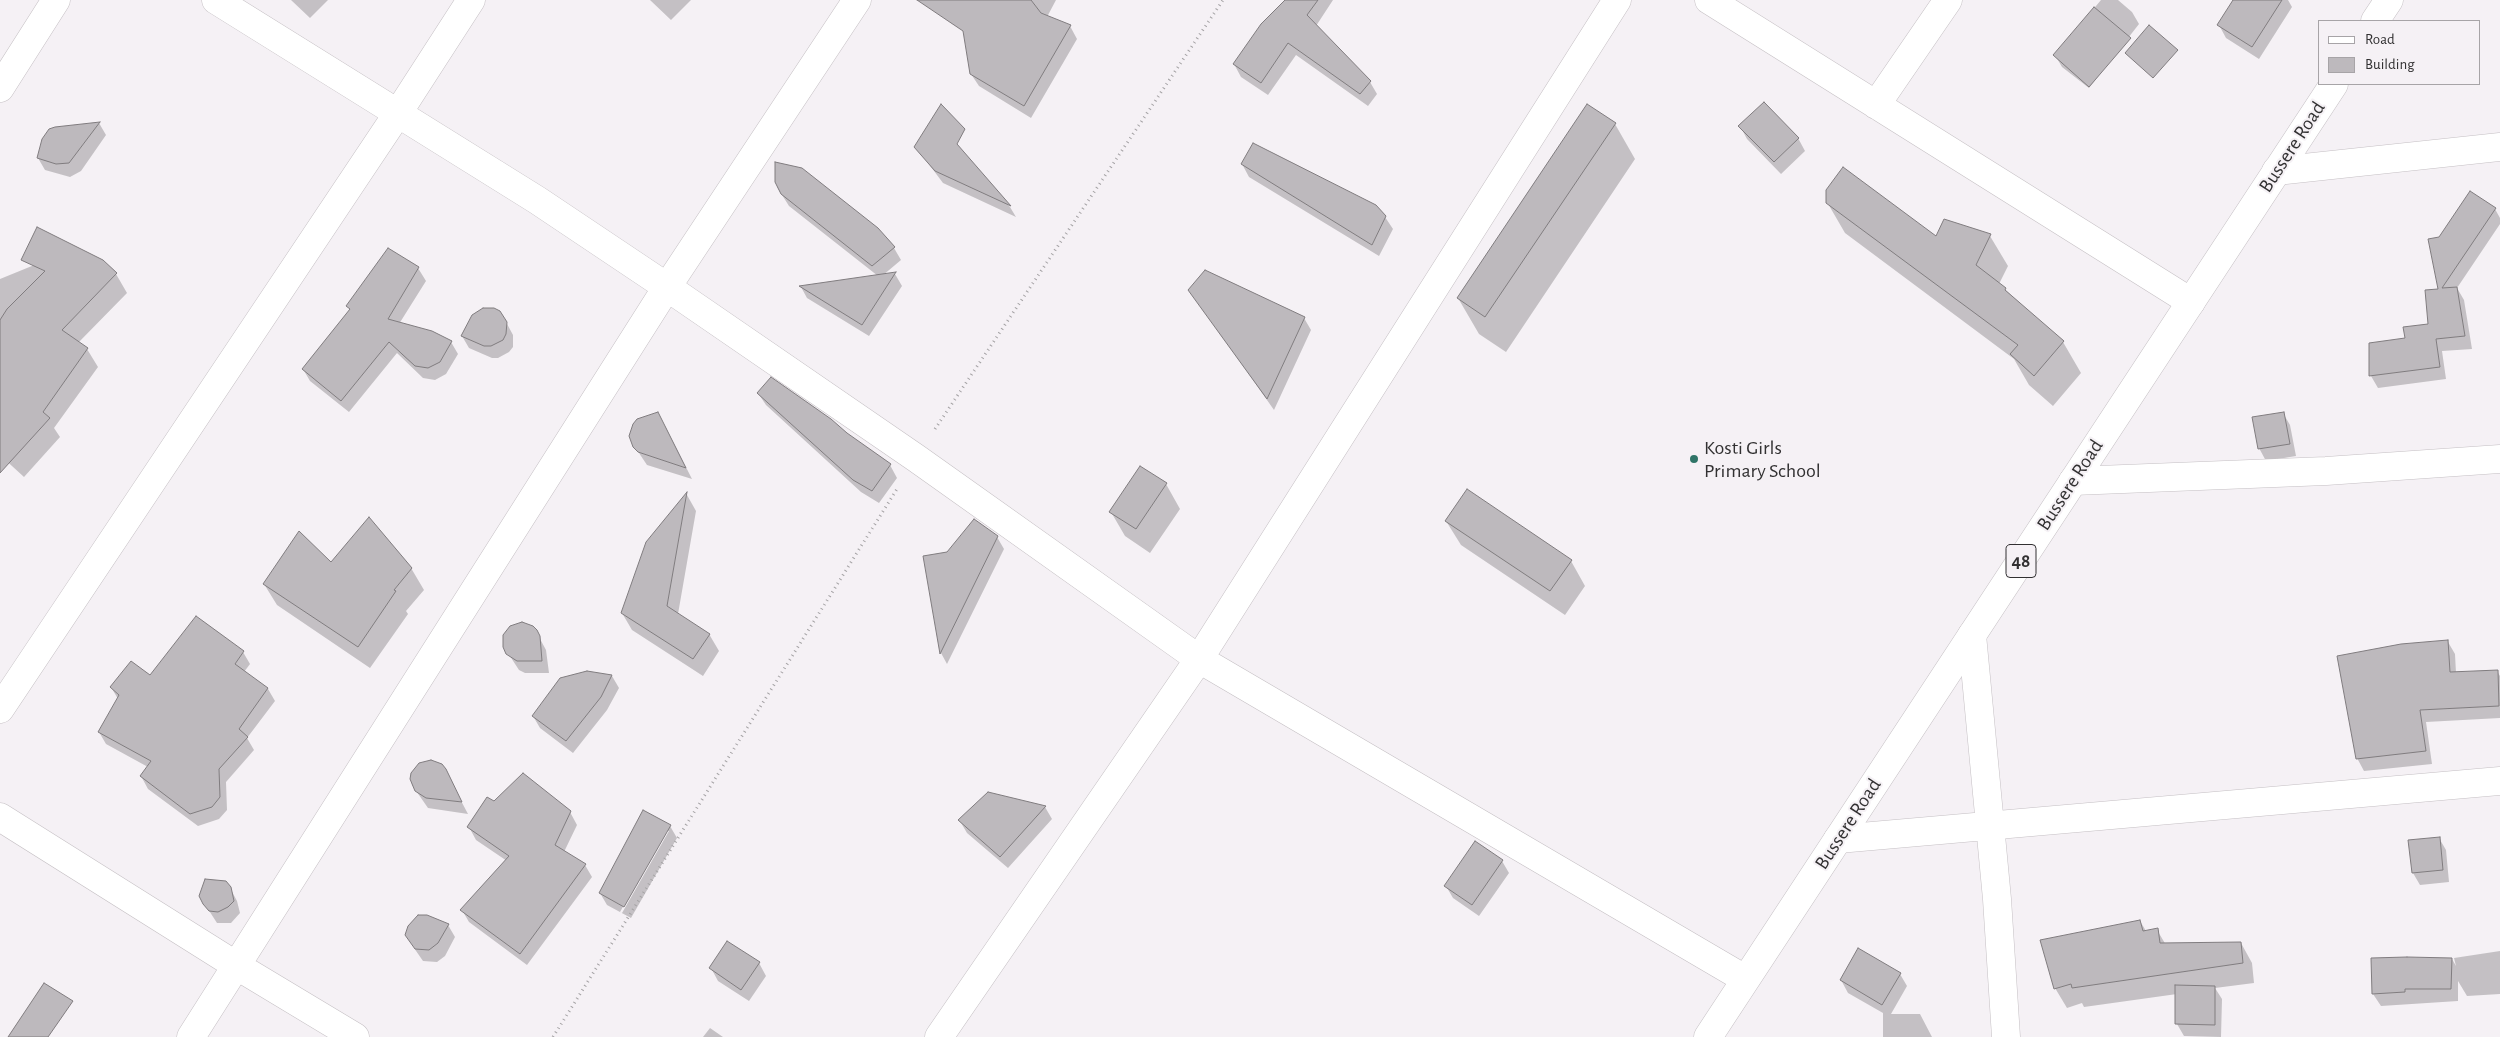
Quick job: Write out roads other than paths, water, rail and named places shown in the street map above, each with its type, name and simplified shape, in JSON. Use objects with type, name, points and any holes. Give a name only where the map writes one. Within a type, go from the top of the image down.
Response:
[{"type":"street","points":[[0,88],[56,0]]},
{"type":"street","points":[[216,0],[537,200],[916,458],[1198,659],[1745,979]]},
{"type":"street","points":[[0,709],[398,113],[471,0]]},
{"type":"street","points":[[191,1037],[668,288],[857,0]]},
{"type":"street","points":[[940,1037],[1198,659],[1617,0]]},
{"type":"street","points":[[1708,0],[2191,302]]},
{"type":"street","points":[[1876,105],[1948,0]]},
{"type":"street","points":[[2376,20],[2389,0]]},
{"type":"street","name":"Bussere Road","points":[[1708,1037],[2333,85]]},
{"type":"street","points":[[2276,172],[2500,147]]},
{"type":"street","points":[[2073,481],[2326,471],[2500,459]]},
{"type":"street","points":[[1972,635],[1990,826],[2006,1037]]},
{"type":"street","points":[[1838,839],[2500,781]]},
{"type":"street","points":[[0,817],[237,966],[355,1037]]},
{"type":"place","name":"Kosti Girls Primary School","points":[[1694,459]]}]
